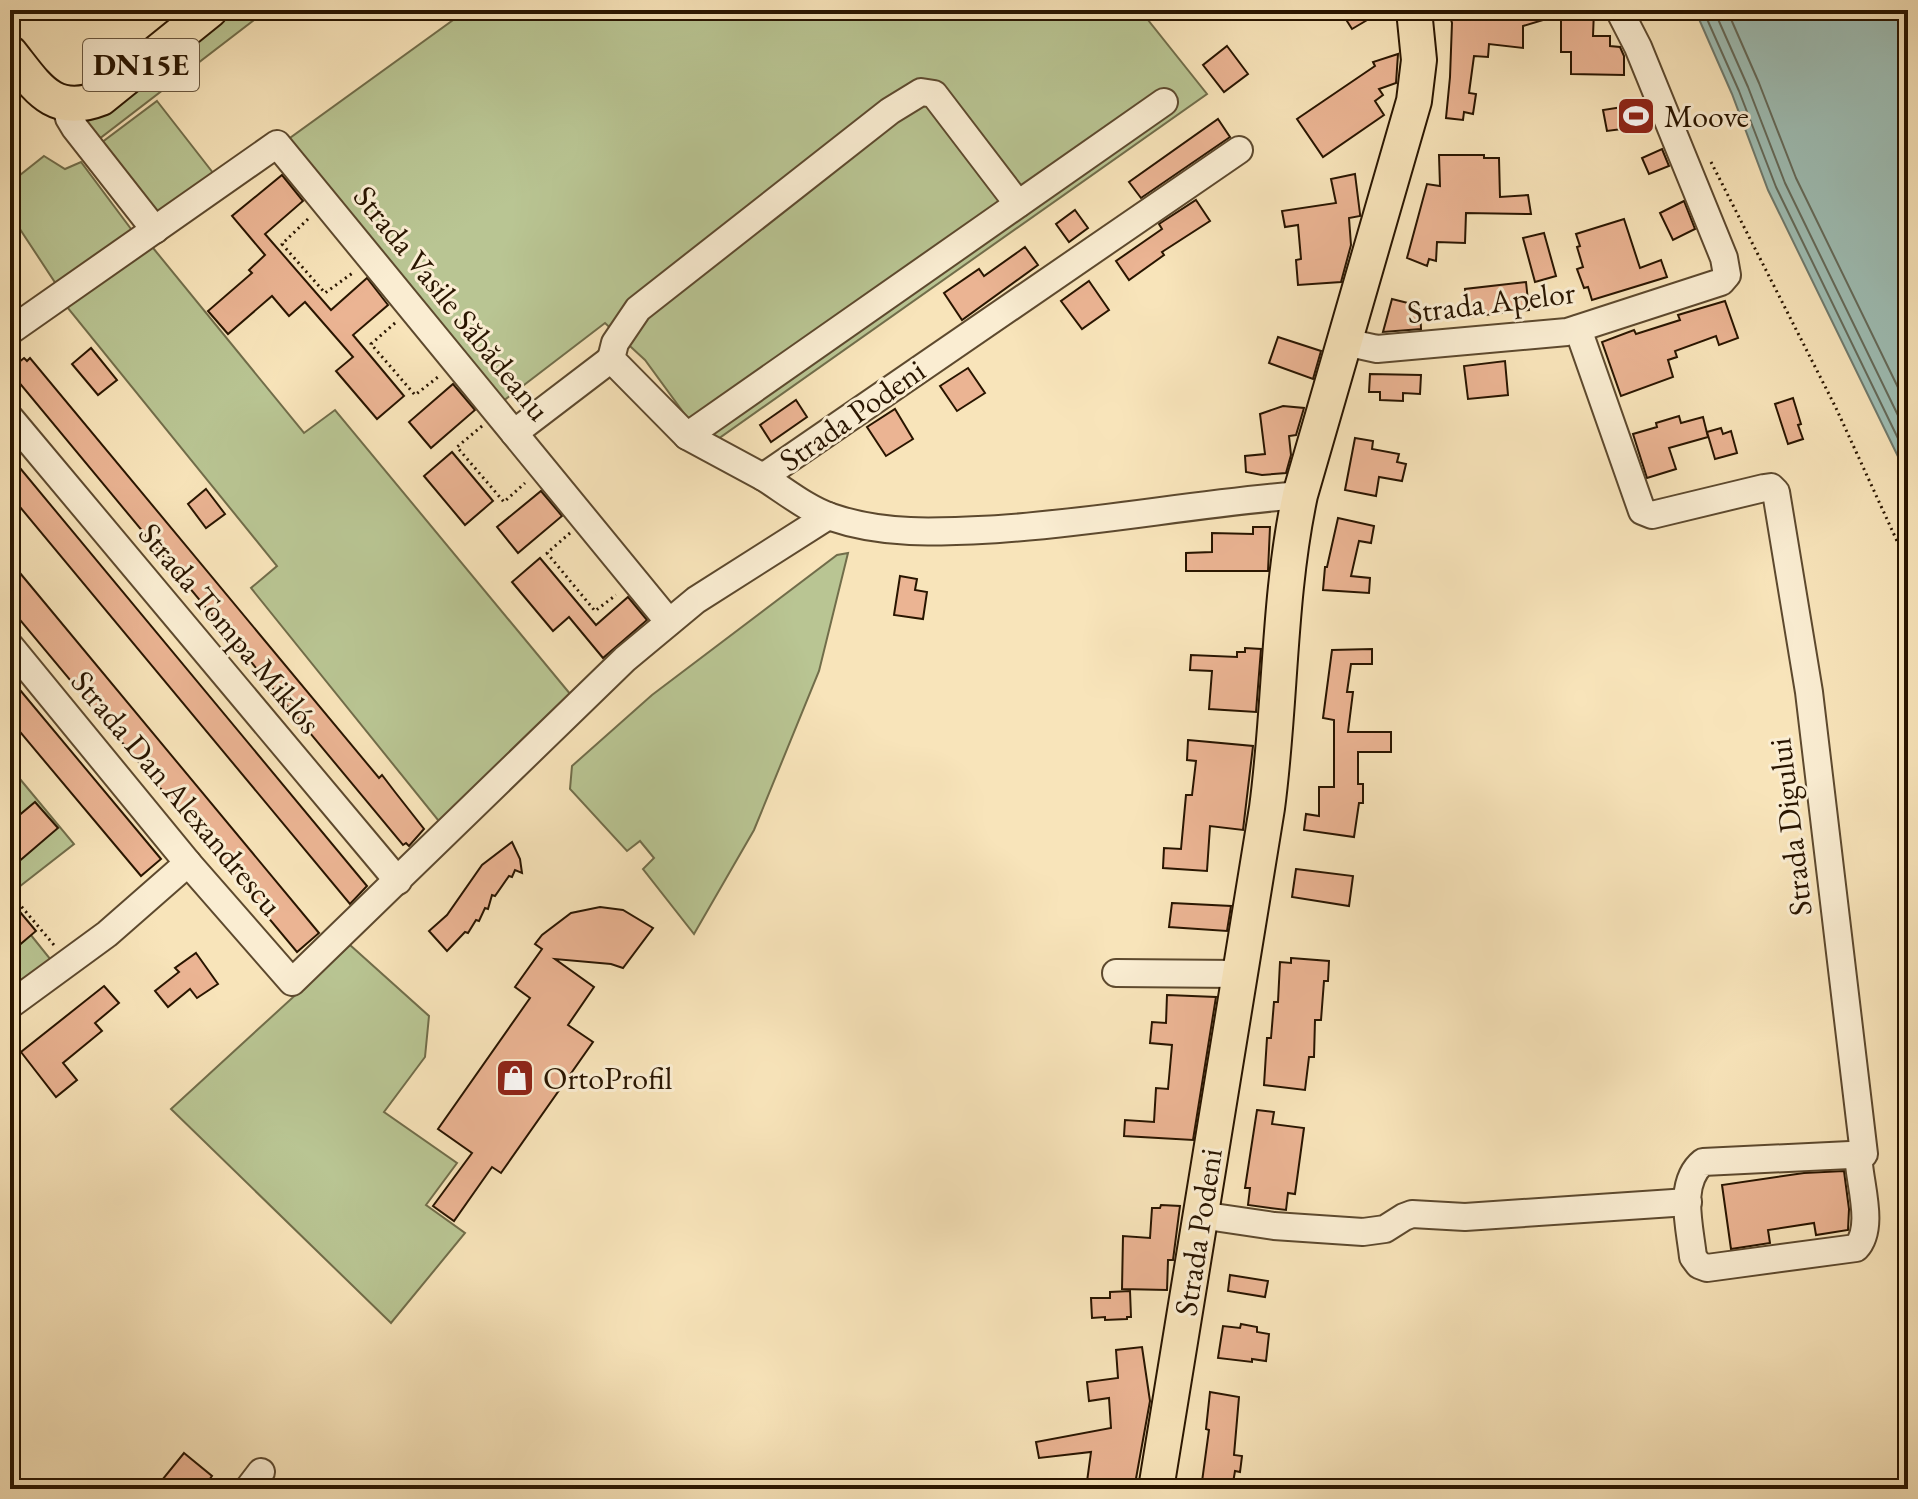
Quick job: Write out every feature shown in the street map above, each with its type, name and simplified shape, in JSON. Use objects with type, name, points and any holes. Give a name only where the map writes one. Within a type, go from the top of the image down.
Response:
[{"type":"main road","name":"DN15E","points":[[10,53],[52,100],[66,104],[90,102],[101,98],[210,10]]},
{"type":"main road","name":"Strada Podeni","points":[[1156,1489],[1274,753],[1289,547],[1300,495],[1414,101],[1419,60],[1414,10]]},
{"type":"street","name":"Strada Apelor","points":[[1345,342],[1377,349],[1545,336],[1578,329],[1721,282],[1727,275],[1638,47],[1619,10]]},
{"type":"street","points":[[514,433],[611,359],[615,343],[638,309],[890,111],[921,92],[934,94],[1018,204]]},
{"type":"street","points":[[687,436],[1164,102]]},
{"type":"street","points":[[66,104],[75,128],[155,230]]},
{"type":"street","name":"Strada Vasile Săbădeanu","points":[[10,331],[277,144],[669,622]]},
{"type":"street","name":"Strada Podeni","points":[[1239,150],[763,477],[828,516],[882,530],[937,533],[1072,524],[1188,506],[1300,495]]},
{"type":"street","name":"Strada Digului","points":[[1578,329],[1642,511],[1652,515],[1771,487],[1776,492],[1809,692],[1864,1154]]},
{"type":"street","points":[[611,359],[687,436],[763,477]]},
{"type":"street","name":"Strada Tompa Miklós","points":[[10,418],[398,881]]},
{"type":"street","points":[[398,881],[625,659],[696,600],[828,516]]},
{"type":"street","name":"Strada Dan Alexandrescu","points":[[10,646],[188,863],[292,982],[398,881]]},
{"type":"street","points":[[10,1005],[107,934],[188,863]]},
{"type":"street","points":[[1116,973],[1239,974]]},
{"type":"street","points":[[1850,1155],[1859,1164],[1865,1228],[1862,1241],[1856,1248],[1707,1268],[1699,1265],[1693,1257],[1688,1202],[1688,1181],[1694,1169],[1703,1162],[1850,1155]]},
{"type":"street","points":[[1200,1215],[1274,1226],[1363,1232],[1385,1229],[1412,1214],[1465,1217],[1688,1202]]},
{"type":"path","points":[[1710,159],[1836,408],[1908,565]]},
{"type":"path","points":[[312,215],[282,244],[325,293],[358,270]]},
{"type":"path","points":[[399,319],[371,344],[415,395],[444,373]]},
{"type":"path","points":[[485,423],[457,447],[504,502],[528,480]]},
{"type":"path","points":[[571,532],[547,553],[595,611],[619,592]]},
{"type":"path","points":[[10,893],[69,963]]},
{"type":"green space","points":[[231,10],[267,10],[99,139],[86,122]]},
{"type":"green space","points":[[467,10],[1140,10],[1207,94],[708,446],[645,360],[605,323],[498,405],[283,143]]},
{"type":"green space","points":[[157,101],[217,178],[157,220],[101,143]]},
{"type":"green space","points":[[44,156],[65,169],[81,162],[134,233],[58,287],[10,214],[10,183]]},
{"type":"green space","points":[[149,243],[304,433],[335,410],[571,695],[442,825],[251,588],[277,566],[67,307]]},
{"type":"green space","points":[[848,553],[819,671],[754,830],[694,934],[643,869],[654,858],[640,841],[627,851],[570,789],[572,766],[652,695],[837,555]]},
{"type":"green space","points":[[10,767],[74,844],[10,894]]},
{"type":"green space","points":[[10,909],[51,960],[10,988]]},
{"type":"green space","points":[[350,945],[429,1016],[425,1057],[384,1112],[457,1163],[426,1205],[465,1233],[391,1323],[171,1109]]},
{"type":"water","points":[[1695,10],[1908,10],[1908,477],[1768,190],[1732,94]]},
{"type":"building","points":[[1340,10],[1384,10],[1352,29]]},
{"type":"building","points":[[1448,10],[1498,10],[1553,17],[1523,26],[1523,48],[1489,44],[1488,57],[1474,56],[1469,93],[1476,94],[1473,114],[1464,112],[1463,120],[1446,118],[1452,23]]},
{"type":"building","points":[[1561,10],[1594,10],[1593,36],[1610,36],[1610,46],[1620,47],[1624,56],[1624,75],[1571,74],[1571,52],[1561,52]]},
{"type":"building","points":[[1227,46],[1248,74],[1224,92],[1203,65]]},
{"type":"building","points":[[1398,54],[1396,83],[1379,89],[1383,95],[1375,101],[1384,115],[1323,157],[1297,119],[1375,66],[1373,62]]},
{"type":"building","points":[[1642,104],[1645,122],[1637,123],[1637,127],[1607,131],[1603,110]]},
{"type":"building","points":[[1218,119],[1230,137],[1141,198],[1129,182]]},
{"type":"building","points":[[1662,149],[1669,166],[1649,174],[1642,158]]},
{"type":"building","points":[[1439,155],[1499,158],[1500,197],[1528,195],[1531,214],[1466,213],[1465,243],[1437,242],[1436,261],[1429,259],[1427,266],[1407,258],[1427,184],[1440,186]]},
{"type":"building","points":[[1355,174],[1360,216],[1349,218],[1351,245],[1341,282],[1298,285],[1296,260],[1301,259],[1298,225],[1285,227],[1282,211],[1336,203],[1331,179]]},
{"type":"building","points":[[282,175],[303,201],[265,234],[331,310],[367,278],[388,305],[353,335],[404,396],[377,419],[336,371],[353,357],[305,302],[289,316],[272,296],[228,334],[208,311],[252,273],[249,270],[265,255],[232,216]]},
{"type":"building","points":[[1196,200],[1210,221],[1162,252],[1164,255],[1129,280],[1116,261],[1162,229],[1159,224]]},
{"type":"building","points":[[1684,201],[1695,229],[1673,240],[1660,213]]},
{"type":"building","points":[[1075,210],[1088,228],[1069,242],[1056,224]]},
{"type":"building","points":[[1624,219],[1640,268],[1661,260],[1667,277],[1592,300],[1577,269],[1583,267],[1576,234]]},
{"type":"building","points":[[1544,233],[1556,276],[1535,282],[1523,238]]},
{"type":"building","points":[[1025,247],[1038,265],[962,320],[944,293],[979,269],[984,276]]},
{"type":"building","points":[[1089,281],[1109,310],[1082,329],[1061,301]]},
{"type":"building","points":[[1526,282],[1529,310],[1468,317],[1465,289]]},
{"type":"building","points":[[1392,299],[1420,306],[1421,329],[1383,332]]},
{"type":"building","points":[[1725,301],[1738,338],[1719,345],[1716,336],[1675,351],[1677,357],[1668,360],[1673,377],[1621,396],[1602,342],[1634,330],[1636,334],[1680,320],[1678,315]]},
{"type":"building","points":[[1278,337],[1321,351],[1313,379],[1269,363]]},
{"type":"building","points":[[91,348],[117,380],[98,395],[72,364]]},
{"type":"building","points":[[24,358],[27,361],[30,358],[379,778],[382,775],[424,829],[409,846],[406,843],[403,845],[12,374],[15,372],[12,368]]},
{"type":"building","points":[[1505,361],[1508,395],[1468,399],[1464,366]]},
{"type":"building","points":[[968,368],[985,393],[957,411],[940,386]]},
{"type":"building","points":[[1370,374],[1421,375],[1420,394],[1403,393],[1403,401],[1380,400],[1380,392],[1369,392]]},
{"type":"building","points":[[453,384],[475,410],[431,448],[409,422]]},
{"type":"building","points":[[1793,398],[1803,439],[1788,444],[1775,404]]},
{"type":"building","points":[[796,400],[807,417],[771,442],[760,425]]},
{"type":"building","points":[[1283,406],[1304,408],[1296,435],[1289,436],[1291,455],[1286,473],[1262,475],[1246,472],[1245,456],[1265,454],[1260,414]]},
{"type":"building","points":[[895,409],[913,439],[886,456],[867,427]]},
{"type":"building","points":[[1679,416],[1681,423],[1703,417],[1708,437],[1669,448],[1676,469],[1647,478],[1633,434]]},
{"type":"building","points":[[1721,428],[1723,434],[1731,431],[1737,453],[1715,459],[1707,432]]},
{"type":"building","points":[[1355,438],[1373,441],[1372,449],[1399,454],[1397,462],[1406,464],[1402,481],[1379,477],[1376,496],[1345,490]]},
{"type":"building","points":[[452,452],[493,501],[465,525],[424,476]]},
{"type":"building","points":[[10,456],[367,886],[350,904],[10,495]]},
{"type":"building","points":[[206,489],[225,514],[206,528],[188,504]]},
{"type":"building","points":[[541,491],[562,516],[518,553],[497,527]]},
{"type":"building","points":[[1338,518],[1374,526],[1371,543],[1359,541],[1351,576],[1370,578],[1369,593],[1323,590],[1325,567]]},
{"type":"building","points":[[1253,527],[1270,527],[1268,571],[1186,571],[1186,553],[1212,552],[1212,533],[1253,534]]},
{"type":"building","points":[[540,558],[596,625],[628,597],[647,620],[603,658],[569,617],[553,631],[512,582]]},
{"type":"building","points":[[10,561],[319,933],[297,952],[10,608]]},
{"type":"building","points":[[900,576],[917,579],[915,590],[927,592],[923,619],[894,615]]},
{"type":"building","points":[[1245,648],[1261,649],[1256,712],[1209,709],[1212,671],[1190,670],[1191,655],[1237,657],[1237,652],[1245,652]]},
{"type":"building","points":[[1372,649],[1372,664],[1351,664],[1347,692],[1353,692],[1348,732],[1391,732],[1391,752],[1358,752],[1358,784],[1363,784],[1363,803],[1359,803],[1354,837],[1304,830],[1306,814],[1319,816],[1319,787],[1334,787],[1334,720],[1323,718],[1332,650]]},
{"type":"building","points":[[10,678],[161,859],[141,876],[10,720]]},
{"type":"building","points":[[1188,740],[1253,746],[1243,830],[1210,826],[1207,871],[1163,868],[1164,848],[1181,849],[1186,795],[1192,795],[1196,761],[1187,760]]},
{"type":"building","points":[[35,802],[58,828],[10,869],[10,823]]},
{"type":"building","points":[[512,842],[522,873],[515,870],[512,877],[509,876],[495,896],[492,895],[488,909],[485,908],[479,921],[476,920],[468,933],[465,932],[447,951],[429,931],[447,915],[482,865]]},
{"type":"building","points":[[1296,869],[1353,876],[1349,906],[1292,897]]},
{"type":"building","points":[[10,900],[36,931],[10,953]]},
{"type":"building","points":[[1172,903],[1231,906],[1227,931],[1169,927]]},
{"type":"building","points":[[600,907],[623,910],[653,928],[623,968],[555,959],[594,987],[568,1025],[593,1042],[501,1173],[492,1167],[454,1221],[433,1206],[472,1153],[438,1129],[530,998],[515,987],[542,949],[535,944],[571,913]]},
{"type":"building","points":[[196,953],[218,984],[197,998],[190,989],[168,1007],[155,991],[179,972],[175,968]]},
{"type":"building","points":[[1291,958],[1329,961],[1321,1020],[1315,1020],[1314,1057],[1309,1057],[1305,1090],[1264,1085],[1267,1038],[1271,1038],[1274,1002],[1278,1002],[1280,962],[1291,963]]},
{"type":"building","points":[[104,986],[119,1003],[95,1023],[102,1031],[63,1063],[77,1080],[56,1097],[21,1052]]},
{"type":"building","points":[[1167,995],[1216,997],[1193,1140],[1124,1136],[1125,1120],[1154,1122],[1156,1088],[1168,1089],[1172,1045],[1150,1043],[1152,1022],[1166,1023]]},
{"type":"building","points":[[1257,1110],[1274,1112],[1272,1124],[1304,1128],[1295,1194],[1288,1193],[1286,1210],[1248,1205],[1250,1188],[1245,1188]]},
{"type":"building","points":[[1844,1171],[1849,1209],[1848,1230],[1816,1235],[1814,1223],[1768,1230],[1770,1243],[1731,1249],[1722,1185],[1804,1173]]},
{"type":"building","points":[[1161,1205],[1180,1206],[1173,1260],[1168,1260],[1167,1290],[1122,1289],[1123,1236],[1150,1238],[1152,1208],[1160,1208]]},
{"type":"building","points":[[1230,1275],[1268,1281],[1265,1297],[1228,1291]]},
{"type":"building","points":[[1130,1291],[1131,1317],[1092,1318],[1091,1298],[1110,1298],[1110,1292]]},
{"type":"building","points":[[1241,1324],[1257,1327],[1257,1332],[1269,1334],[1266,1361],[1218,1358],[1223,1326],[1240,1328]]},
{"type":"building","points":[[1142,1347],[1150,1401],[1135,1484],[1128,1483],[1127,1489],[1086,1489],[1091,1452],[1039,1458],[1036,1442],[1111,1428],[1109,1398],[1089,1401],[1087,1382],[1118,1378],[1116,1350]]},
{"type":"building","points":[[1210,1392],[1239,1397],[1234,1455],[1242,1456],[1240,1472],[1235,1471],[1232,1489],[1201,1489],[1209,1430],[1206,1429]]},
{"type":"building","points":[[184,1453],[212,1476],[202,1489],[173,1489],[162,1480]]},
{"type":"place","name":"Moove","points":[[1636,116]]},
{"type":"place","name":"OrtoProfil","points":[[515,1078]]}]
